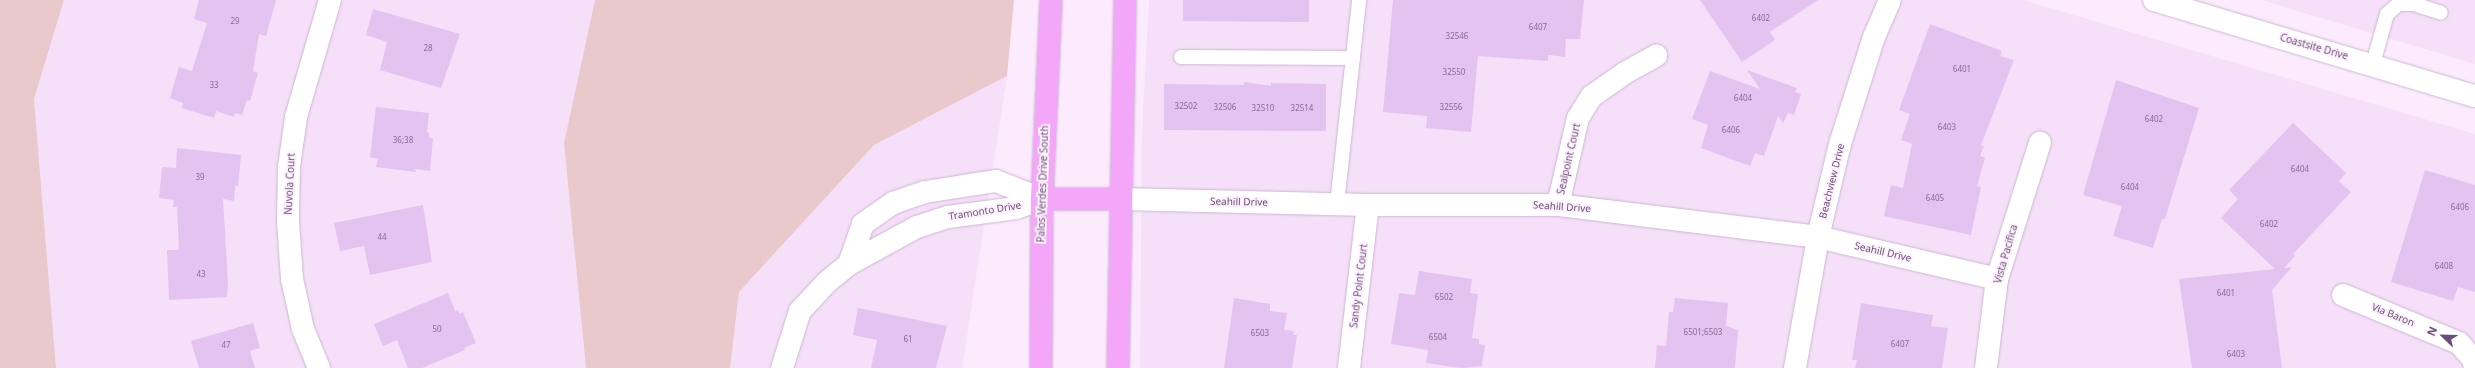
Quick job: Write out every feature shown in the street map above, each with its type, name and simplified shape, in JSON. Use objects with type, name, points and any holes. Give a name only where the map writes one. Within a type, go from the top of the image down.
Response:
[{"type":"main road","name":"Palos Verdes Drive South","points":[[1041,368],[1042,199],[1051,0]]},
{"type":"main road","points":[[1118,368],[1125,0]]},
{"type":"main road","points":[[1042,199],[1121,199]]},
{"type":"street","name":"Nuvola Court","points":[[319,368],[303,329],[292,279],[288,206],[290,167],[296,117],[330,0]]},
{"type":"street","name":"Beachview Drive","points":[[1796,368],[1818,237],[1840,144],[1874,37],[1890,0]]},
{"type":"street","name":"Coastsite Drive","points":[[2154,0],[2373,64],[2475,96]]},
{"type":"street","name":"Sealpoint Court","points":[[1558,205],[1578,118],[1592,96],[1623,74],[1656,56]]},
{"type":"street","name":"Vista Pacifica","points":[[1986,368],[1997,279],[2040,144]]},
{"type":"street","name":"Tramonto Drive","points":[[850,264],[863,224],[892,203],[926,192],[996,181],[1042,199]]},
{"type":"street","name":"Tramonto Drive","points":[[782,368],[800,312],[827,282],[850,264],[916,227],[948,217],[1016,208],[1042,199]]},
{"type":"street","name":"Seahill Drive","points":[[1121,199],[1368,205],[1558,205],[1818,237],[1997,279]]},
{"type":"street","name":"Sandy Point Court","points":[[1349,368],[1368,205]]},
{"type":"street","name":"Via Baron","points":[[2344,295],[2460,343],[2473,358],[2475,367]]},
{"type":"lane","points":[[1337,204],[1359,0]]},
{"type":"lane","points":[[2373,64],[2387,14],[2398,4],[2414,4],[2441,13]]},
{"type":"lane","points":[[1180,57],[1353,58]]},
{"type":"shaded area","points":[[0,0],[64,0],[34,99],[56,368],[0,368]]},
{"type":"shaded area","points":[[64,0],[595,0],[564,143],[586,368],[56,368],[34,99]]},
{"type":"shaded area","points":[[595,0],[1014,0],[1007,76],[874,145],[739,292],[730,368],[586,368],[564,143]]},
{"type":"shaded area","points":[[1149,0],[2023,0],[2475,134],[2475,368],[1140,368],[1142,133]]},
{"type":"shaded area","points":[[2261,0],[2475,0],[2475,64]]},
{"type":"shaded area","points":[[1007,76],[962,368],[730,368],[739,292],[874,145]]},
{"type":"building","points":[[199,0],[276,0],[266,36],[259,34],[253,71],[258,73],[250,101],[247,100],[242,115],[235,113],[234,117],[216,111],[214,118],[182,108],[183,103],[170,98],[179,67],[192,71],[207,23],[194,19]]},
{"type":"building","points":[[1183,0],[1309,0],[1309,22],[1183,21]]},
{"type":"building","points":[[1393,0],[1584,0],[1580,39],[1566,39],[1565,57],[1548,55],[1548,61],[1478,56],[1471,132],[1426,128],[1427,116],[1383,112]]},
{"type":"building","points":[[1700,0],[1818,0],[1770,32],[1775,40],[1742,62]]},
{"type":"building","points":[[373,9],[460,34],[441,88],[380,70],[387,42],[366,35]]},
{"type":"building","points":[[1930,24],[2002,51],[2000,56],[2014,60],[1981,145],[1984,146],[1980,156],[1985,158],[1977,186],[1981,187],[1971,235],[1884,216],[1891,185],[1903,188],[1912,144],[1901,140],[1910,114],[1899,110]]},
{"type":"building","points":[[1747,70],[1797,88],[1795,92],[1801,94],[1794,115],[1788,113],[1783,123],[1778,116],[1764,156],[1755,153],[1750,166],[1701,148],[1708,125],[1692,119],[1710,71],[1760,89]]},
{"type":"building","points":[[2116,80],[2199,108],[2165,219],[2162,219],[2153,248],[2113,236],[2122,206],[2083,195]]},
{"type":"building","points":[[1244,82],[1271,86],[1271,83],[1326,84],[1326,131],[1164,130],[1164,84],[1244,85]]},
{"type":"building","points":[[376,107],[429,113],[427,132],[429,133],[429,138],[433,138],[430,171],[415,169],[416,172],[376,167],[378,159],[370,157]]},
{"type":"building","points":[[2293,123],[2346,173],[2339,181],[2351,192],[2293,254],[2295,256],[2284,268],[2292,267],[2272,290],[2282,368],[2192,368],[2179,279],[2275,269],[2221,218],[2238,199],[2229,190]]},
{"type":"building","points":[[177,148],[241,155],[238,186],[235,186],[234,201],[223,199],[228,283],[227,297],[169,300],[167,250],[179,250],[177,207],[173,207],[174,200],[159,198],[162,167],[176,168]]},
{"type":"building","points":[[2425,170],[2475,185],[2475,292],[2458,287],[2453,301],[2391,282]]},
{"type":"building","points":[[423,205],[432,262],[370,275],[364,246],[340,251],[334,223]]},
{"type":"building","points":[[1419,271],[1472,279],[1470,293],[1478,294],[1472,338],[1479,339],[1479,344],[1485,345],[1482,366],[1461,368],[1426,363],[1428,350],[1391,344],[1399,293],[1415,295]]},
{"type":"building","points":[[448,293],[455,311],[458,310],[459,314],[463,312],[476,343],[464,348],[465,350],[422,368],[408,368],[397,340],[383,346],[374,324]]},
{"type":"building","points":[[1234,298],[1270,304],[1270,311],[1287,313],[1284,330],[1294,331],[1293,335],[1297,335],[1292,368],[1224,368]]},
{"type":"building","points":[[1675,298],[1728,303],[1726,326],[1738,330],[1735,368],[1655,368],[1657,345],[1666,346],[1669,312],[1673,312]]},
{"type":"building","points":[[1861,303],[1933,315],[1931,326],[1948,328],[1942,368],[1855,368],[1857,360],[1852,360]]},
{"type":"building","points":[[858,308],[947,326],[936,368],[871,368],[877,340],[853,335]]},
{"type":"building","points":[[253,323],[260,348],[250,351],[255,368],[199,368],[191,341]]}]
